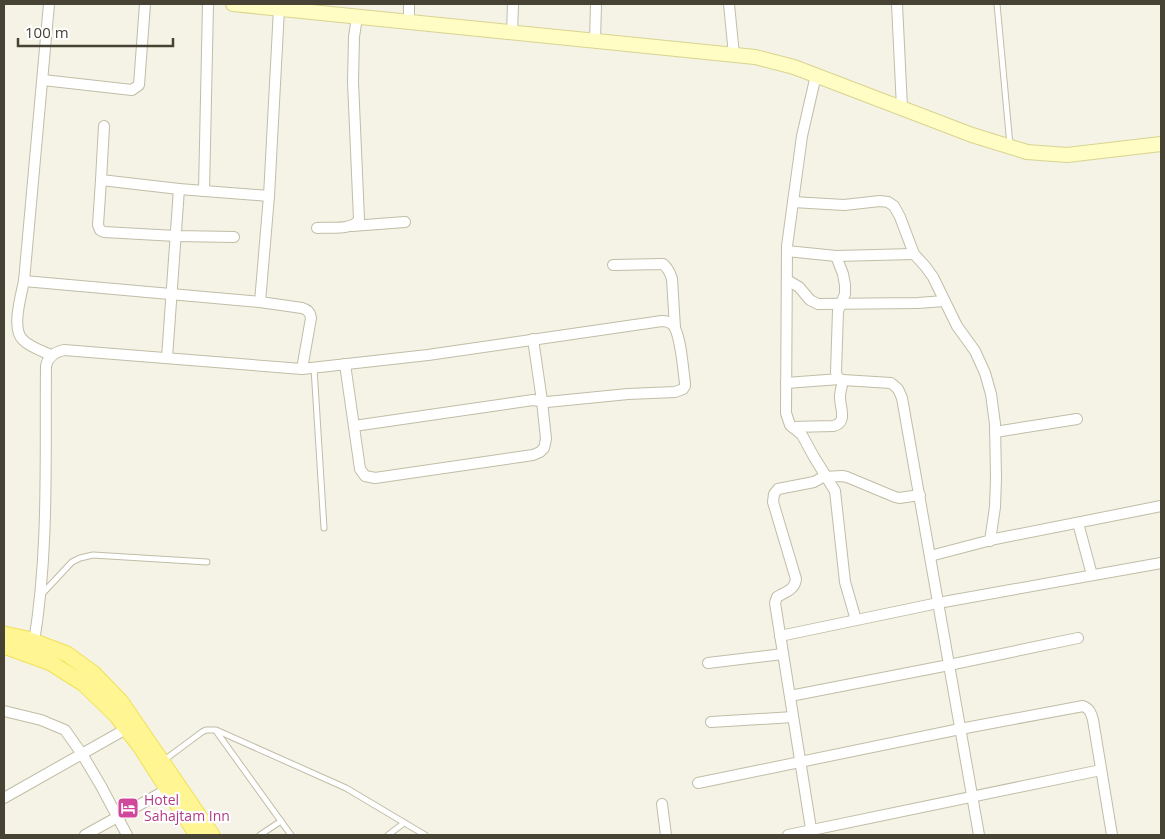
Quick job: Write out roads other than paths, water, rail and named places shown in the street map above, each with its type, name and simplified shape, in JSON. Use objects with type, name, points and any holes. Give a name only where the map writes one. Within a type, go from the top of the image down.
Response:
[{"type":"main road","points":[[4,634],[67,654],[93,673],[122,702],[212,835]]},
{"type":"main road","points":[[4,646],[51,663],[84,684],[116,715],[140,746],[197,835]]},
{"type":"street","points":[[49,4],[24,282],[17,323],[18,334],[24,341],[52,355]]},
{"type":"street","points":[[43,80],[132,90],[136,88],[139,85],[145,4]]},
{"type":"street","points":[[204,191],[208,4]]},
{"type":"street","points":[[238,4],[755,57],[794,67],[972,135],[1027,152],[1067,155],[1161,144]]},
{"type":"street","points":[[409,4],[409,22]]},
{"type":"street","points":[[512,33],[513,4]]},
{"type":"street","points":[[595,41],[596,4]]},
{"type":"street","points":[[729,4],[734,55]]},
{"type":"street","points":[[897,4],[902,108]]},
{"type":"street","points":[[260,302],[269,196],[279,8]]},
{"type":"street","points":[[352,226],[358,222],[360,214],[353,82],[354,37],[358,17]]},
{"type":"street","points":[[816,75],[802,136],[787,251],[786,413],[792,427],[802,435],[833,486],[837,497],[845,582],[856,620]]},
{"type":"street","points":[[104,126],[98,225],[100,230],[104,232],[234,238]]},
{"type":"street","points":[[101,180],[179,189],[269,196]]},
{"type":"street","points":[[167,358],[179,189]]},
{"type":"street","points":[[793,202],[844,205],[872,201],[888,202],[894,206],[914,254],[933,277],[956,326],[975,351],[985,373],[991,394],[995,432],[995,507],[990,540]]},
{"type":"street","points":[[317,228],[405,222]]},
{"type":"street","points":[[787,251],[836,256],[914,254]]},
{"type":"street","points":[[836,256],[843,274],[845,286],[845,294],[838,310],[836,372],[838,378],[842,380]]},
{"type":"street","points":[[354,426],[533,400],[554,402],[628,394],[675,392],[680,390],[685,386],[685,383],[675,328],[670,271],[662,264],[613,264]]},
{"type":"street","points":[[787,280],[799,287],[814,303],[918,303],[944,301]]},
{"type":"street","points":[[24,282],[260,302],[302,308],[308,310],[311,314],[311,324],[302,369]]},
{"type":"street","points":[[34,642],[40,597],[44,531],[46,366],[47,361],[52,355],[64,350],[302,369],[428,354],[662,321],[670,322],[675,328]]},
{"type":"street","points":[[345,364],[360,470],[365,476],[375,478],[533,455],[540,452],[544,448],[546,439],[533,339]]},
{"type":"street","points":[[786,383],[842,380],[891,383],[898,388],[902,398],[920,495],[979,835]]},
{"type":"street","points":[[792,427],[837,425],[842,416],[840,396],[842,380]]},
{"type":"street","points":[[995,432],[1077,418]]},
{"type":"street","points":[[812,833],[775,603],[775,600],[780,595],[792,588],[796,580],[773,502],[774,494],[778,489],[814,482],[823,477],[835,476],[847,477],[890,496],[899,498],[920,495]]},
{"type":"street","points":[[930,556],[990,540],[1161,506]]},
{"type":"street","points":[[1078,523],[1092,575]]},
{"type":"street","points":[[780,636],[938,603],[1161,564]]},
{"type":"street","points":[[790,696],[1078,638]]},
{"type":"street","points":[[708,663],[783,654]]},
{"type":"street","points":[[698,783],[960,729],[1083,706],[1088,708],[1091,713],[1112,835]]},
{"type":"street","points":[[4,711],[41,720],[64,730],[82,754],[127,835]]},
{"type":"street","points":[[711,722],[793,717]]},
{"type":"street","points":[[4,798],[126,729]]},
{"type":"street","points":[[788,835],[812,833],[1102,770]]},
{"type":"street","points":[[85,835],[168,789]]},
{"type":"street","points":[[662,804],[666,835]]},
{"type":"lane","points":[[997,4],[1010,147]]},
{"type":"lane","points":[[314,368],[324,528]]},
{"type":"lane","points":[[40,597],[72,562],[93,555],[207,562]]},
{"type":"lane","points":[[162,762],[202,732],[216,730],[346,788],[425,835]]},
{"type":"lane","points":[[216,730],[291,835]]},
{"type":"lane","points":[[260,835],[280,821]]},
{"type":"lane","points":[[388,835],[404,822]]},
{"type":"place","name":"Hotel Sahajtam Inn","points":[[128,808]]}]
